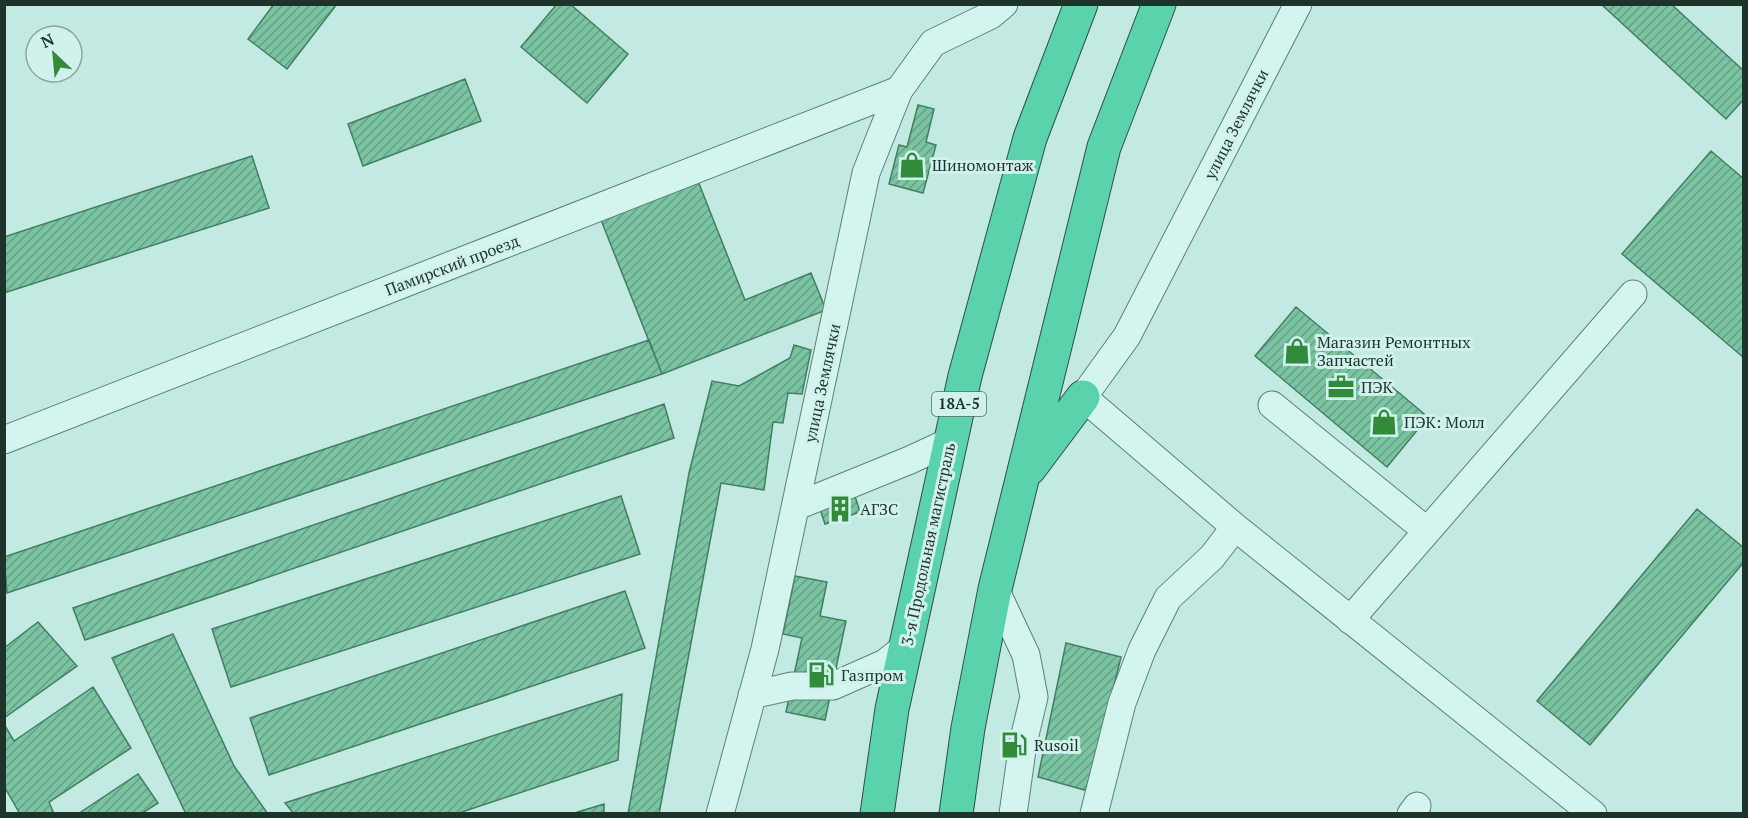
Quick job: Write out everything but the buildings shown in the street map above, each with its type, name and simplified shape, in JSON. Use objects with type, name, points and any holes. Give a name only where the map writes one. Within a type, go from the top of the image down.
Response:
[{"type":"highway","name":"3-я Продольная магистраль","points":[[877,813],[892,709],[965,376],[1030,138],[1081,4]]},
{"type":"highway","points":[[956,813],[968,728],[995,590],[1104,147],[1159,4]]},
{"type":"highway","points":[[1021,480],[1083,397]]},
{"type":"street","name":"улица Землячки","points":[[720,813],[752,695],[797,506],[866,172],[899,90],[933,43],[991,15],[1004,4]]},
{"type":"street","name":"улица Землячки","points":[[1083,397],[1127,336],[1298,4]]},
{"type":"street","name":"Памирский проезд","points":[[4,440],[899,90]]},
{"type":"street","points":[[1350,620],[1633,294]]},
{"type":"street","points":[[1083,397],[1235,527],[1593,813]]},
{"type":"street","points":[[1272,405],[1427,531]]},
{"type":"street","points":[[797,506],[951,441]]},
{"type":"street","points":[[1094,813],[1122,703],[1142,650],[1168,598],[1212,557],[1235,527]]},
{"type":"street","points":[[995,590],[1026,655],[1034,698],[1022,753],[1013,813]]},
{"type":"street","points":[[752,695],[792,686],[833,686],[885,663],[905,647]]},
{"type":"place","name":"Шиномонтаж","points":[[912,165]]},
{"type":"place","name":"Магазин Ремонтных Запчастей","points":[[1297,351]]},
{"type":"place","name":"ПЭК","points":[[1341,387]]},
{"type":"place","name":"ПЭК: Молл","points":[[1384,422]]},
{"type":"place","name":"АГЗС","points":[[840,509]]},
{"type":"place","name":"Газпром","points":[[821,675]]},
{"type":"place","name":"Rusoil","points":[[1014,745]]}]
